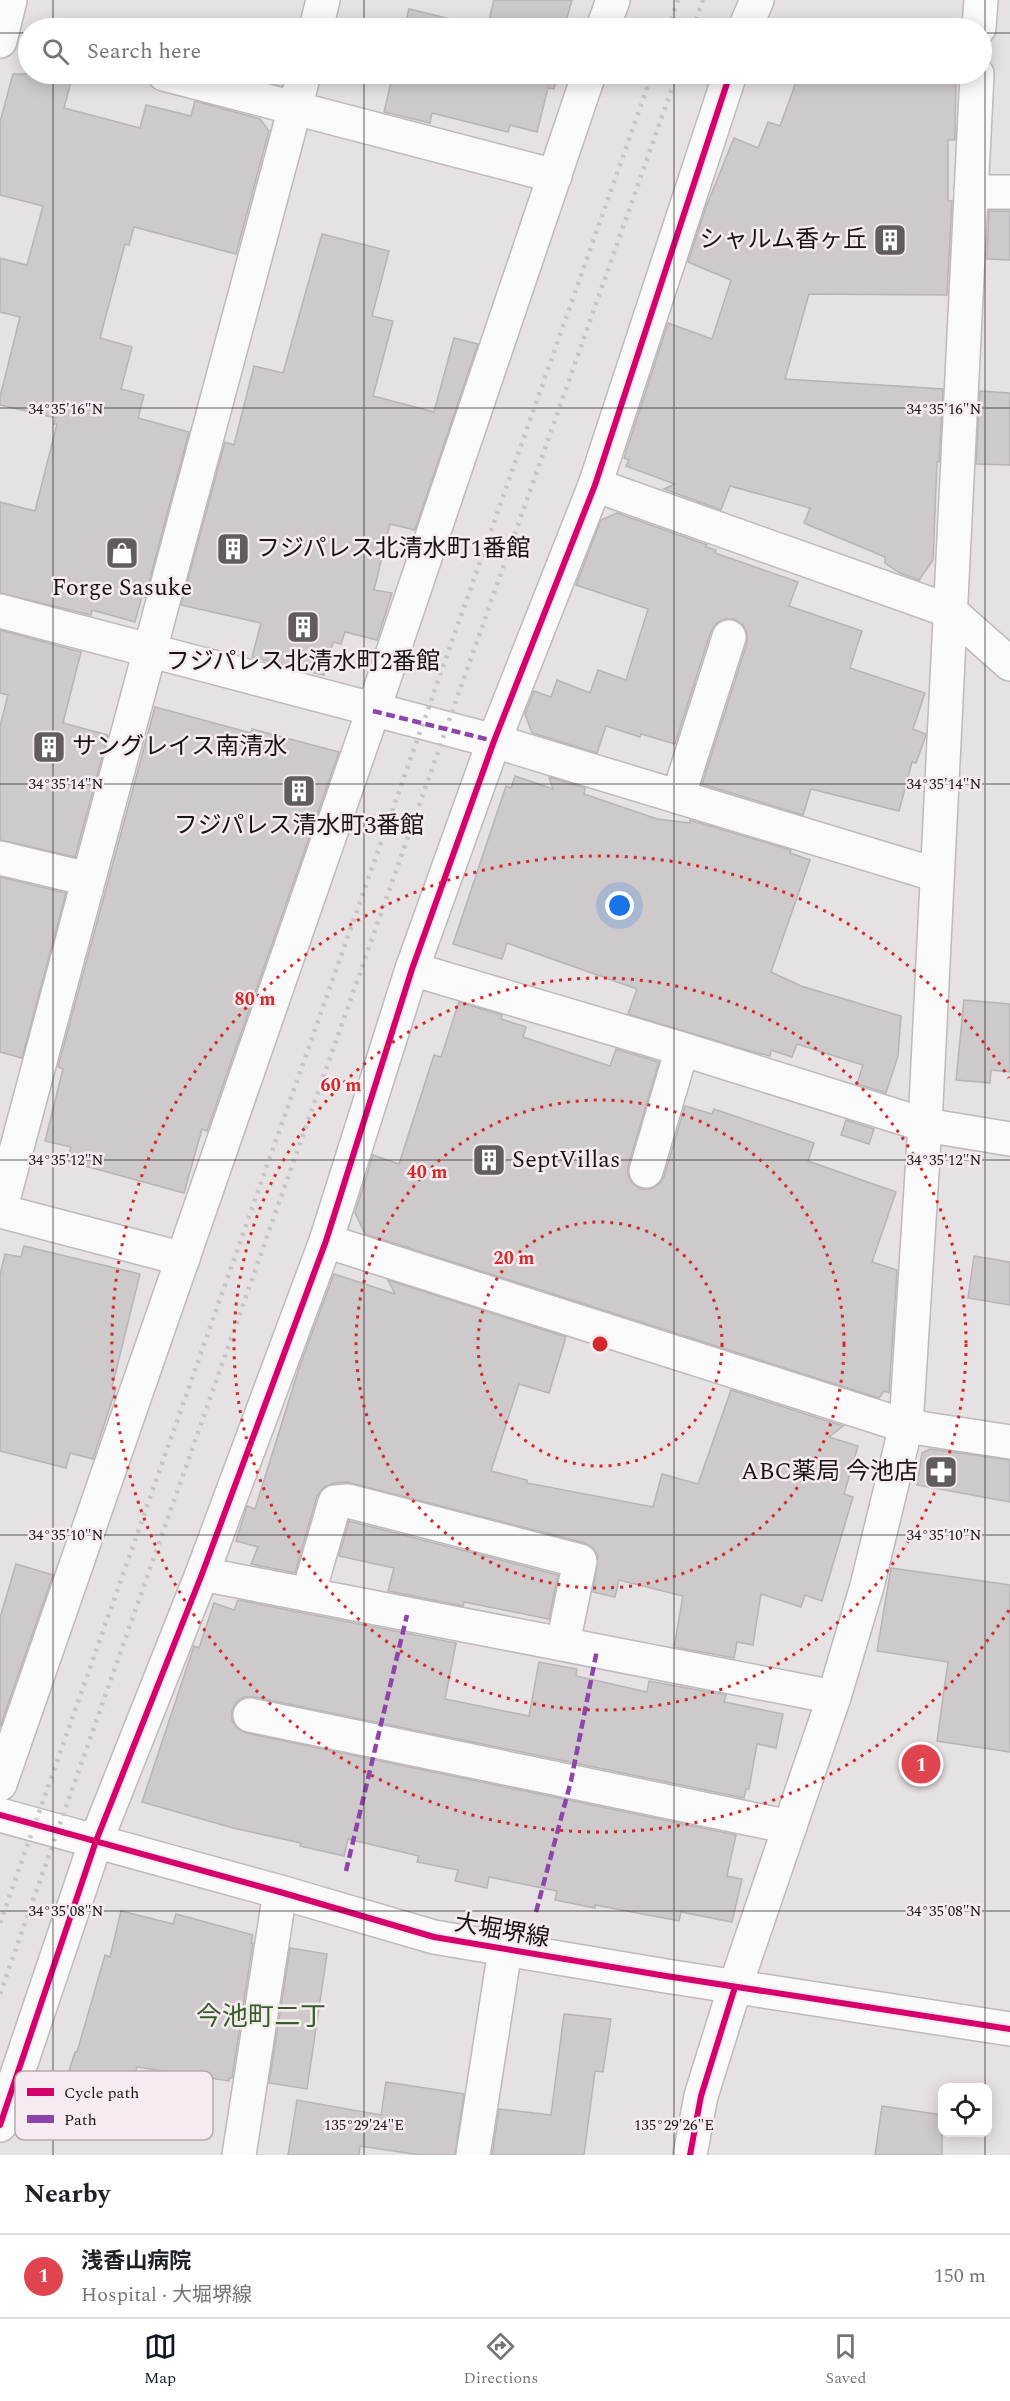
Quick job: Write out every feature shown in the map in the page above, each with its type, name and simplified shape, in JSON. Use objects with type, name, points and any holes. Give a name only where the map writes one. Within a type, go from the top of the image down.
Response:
[{"type":"street","points":[[318,18],[323,0]]},
{"type":"street","points":[[607,18],[613,0]]},
{"type":"street","points":[[749,18],[756,0]]},
{"type":"street","points":[[980,18],[981,0]]},
{"type":"street","points":[[201,84],[555,176]]},
{"type":"street","points":[[183,1259],[0,1211],[301,84]]},
{"type":"street","points":[[0,1784],[373,711],[586,84]]},
{"type":"street","points":[[18,2071],[96,1841],[202,1574],[326,1241],[412,969],[494,741],[595,484],[727,84]]},
{"type":"street","points":[[690,2155],[701,2096],[735,1987],[834,1697],[867,1586],[906,1426],[925,1125],[976,84]]},
{"type":"street","points":[[971,192],[1010,192]]},
{"type":"street","points":[[595,484],[950,611],[1010,664]]},
{"type":"street","points":[[0,611],[494,741],[937,875]]},
{"type":"street","points":[[678,797],[729,637]]},
{"type":"street","points":[[0,858],[88,879]]},
{"type":"street","points":[[412,969],[682,1049],[925,1125],[1010,1139]]},
{"type":"street","points":[[646,1171],[682,1049]]},
{"type":"street","points":[[326,1241],[906,1426],[1010,1442]]},
{"type":"street","points":[[308,1595],[334,1502],[348,1501],[580,1561],[563,1643]]},
{"type":"street","points":[[202,1574],[834,1697]]},
{"type":"street","points":[[250,1715],[790,1827]]},
{"type":"street","name":"大堀堺線","points":[[0,1815],[434,1937],[735,1987],[1010,2029]]},
{"type":"street","points":[[239,2155],[280,1892]]},
{"type":"street","points":[[473,2155],[505,1950]]},
{"type":"street","points":[[0,2125],[15,2081]]},
{"type":"building","points":[[494,0],[572,0],[567,18],[490,18]]},
{"type":"building","points":[[409,9],[446,18],[407,18]]},
{"type":"building","points":[[13,74],[18,74],[18,84],[70,84],[64,108],[140,128],[146,105],[191,116],[195,101],[260,119],[269,131],[236,254],[134,227],[129,245],[125,244],[100,338],[132,347],[121,389],[144,395],[138,418],[189,432],[145,597],[142,596],[135,622],[92,610],[91,615],[0,593],[0,502],[35,511],[57,424],[54,424],[56,418],[0,405],[20,317],[0,312],[0,258],[27,265],[43,206],[0,195],[0,122]]},
{"type":"building","points":[[391,84],[555,84],[554,89],[548,88],[537,132],[510,125],[508,132],[432,113],[430,123],[384,112]]},
{"type":"building","points":[[795,84],[956,84],[955,140],[948,140],[948,201],[952,201],[947,295],[809,294],[785,379],[943,389],[933,560],[919,580],[900,573],[885,563],[885,557],[804,523],[810,508],[730,486],[721,510],[664,489],[675,484],[626,466],[629,460],[624,458],[668,323],[712,339],[731,280],[688,262],[706,207],[734,138],[758,148],[768,122],[780,126]]},
{"type":"building","points":[[989,211],[1010,211],[1010,260],[987,259]]},
{"type":"building","points":[[322,234],[389,251],[372,316],[393,321],[373,396],[434,412],[454,338],[478,344],[415,530],[390,524],[374,590],[392,593],[377,640],[345,632],[341,644],[333,642],[324,675],[252,657],[261,623],[181,605],[225,442],[234,445],[254,366],[283,373]]},
{"type":"building","points":[[980,391],[1010,393],[1010,465],[976,464]]},
{"type":"building","points":[[617,513],[707,545],[706,547],[716,550],[715,553],[798,582],[789,606],[862,631],[850,668],[925,693],[913,729],[926,734],[916,763],[912,762],[899,811],[811,789],[803,815],[702,784],[747,643],[747,634],[743,625],[734,619],[726,619],[717,623],[711,631],[675,744],[641,734],[640,737],[606,726],[597,753],[532,733],[525,714],[534,691],[551,697],[557,680],[590,693],[598,670],[626,680],[648,609],[576,585],[601,520]]},
{"type":"building","points":[[0,630],[81,652],[63,723],[108,735],[75,857],[0,840],[0,726],[8,695],[0,693]]},
{"type":"building","points":[[155,707],[251,733],[252,729],[339,752],[207,1131],[202,1129],[184,1193],[67,1161],[71,1147],[45,1141],[63,1069],[58,1067]]},
{"type":"building","points":[[515,776],[553,789],[549,777],[585,788],[584,794],[657,819],[690,823],[690,820],[791,850],[790,853],[810,860],[771,972],[801,986],[901,1016],[898,1056],[886,1093],[857,1084],[863,1065],[797,1044],[792,1057],[771,1050],[770,1056],[750,1051],[628,1014],[637,989],[507,943],[502,959],[453,944],[506,786],[511,788]]},
{"type":"building","points":[[0,877],[66,893],[22,1058],[0,1052]]},
{"type":"building","points":[[964,1000],[1010,1004],[1010,1072],[991,1070],[990,1083],[956,1080]]},
{"type":"building","points":[[459,1002],[502,1015],[501,1019],[526,1027],[523,1037],[610,1066],[616,1049],[659,1062],[628,1166],[628,1175],[632,1183],[640,1189],[651,1189],[664,1177],[685,1106],[712,1114],[714,1109],[814,1143],[808,1161],[896,1192],[872,1262],[897,1270],[889,1393],[884,1391],[879,1398],[365,1234],[355,1213],[373,1155],[399,1164],[434,1055],[441,1057]]},
{"type":"building","points":[[846,1120],[874,1129],[869,1144],[841,1135]]},
{"type":"building","points":[[24,1246],[140,1274],[112,1387],[116,1388],[93,1459],[70,1453],[66,1468],[0,1451],[0,1275],[5,1254],[21,1257]]},
{"type":"building","points":[[974,1256],[1010,1262],[1010,1305],[968,1298]]},
{"type":"building","points":[[334,1274],[395,1294],[388,1280],[566,1337],[549,1393],[519,1384],[491,1471],[527,1480],[527,1483],[653,1507],[662,1474],[698,1484],[731,1390],[843,1426],[829,1437],[858,1446],[844,1494],[853,1497],[822,1601],[805,1595],[801,1607],[761,1594],[753,1645],[737,1642],[734,1658],[674,1647],[683,1596],[619,1580],[615,1597],[593,1592],[598,1556],[593,1548],[585,1543],[347,1482],[324,1487],[317,1496],[295,1573],[251,1564],[258,1547],[236,1541],[247,1506],[255,1509],[300,1365]]},
{"type":"building","points":[[930,1449],[1010,1460],[1010,1502],[917,1485],[922,1453]]},
{"type":"building","points":[[349,1521],[558,1575],[549,1619],[464,1602],[463,1606],[388,1591],[394,1568],[339,1556]]},
{"type":"building","points":[[16,1564],[53,1575],[0,1727],[0,1618]]},
{"type":"building","points":[[891,1568],[1010,1585],[1010,1752],[937,1741],[948,1662],[877,1651]]},
{"type":"building","points":[[238,1600],[456,1643],[445,1699],[529,1716],[539,1662],[577,1669],[576,1676],[647,1692],[649,1681],[726,1695],[724,1702],[783,1714],[776,1748],[757,1744],[749,1789],[746,1789],[744,1798],[254,1697],[244,1697],[236,1702],[232,1711],[232,1721],[238,1729],[246,1733],[736,1835],[727,1876],[742,1879],[732,1922],[681,1912],[679,1921],[595,1905],[595,1908],[555,1900],[557,1891],[489,1877],[487,1888],[455,1881],[458,1870],[417,1862],[419,1856],[348,1839],[344,1856],[142,1802],[194,1646],[199,1648],[214,1603],[234,1610]]},
{"type":"building","points":[[121,1911],[173,1924],[176,1914],[253,1935],[232,2078],[229,2078],[229,2081],[213,2079],[213,2071],[163,2071],[137,2067],[136,2071],[69,2071],[75,2052],[77,2052],[105,1955],[110,1957]]},
{"type":"building","points":[[290,1948],[327,1954],[307,2089],[269,2083]]},
{"type":"building","points":[[564,2014],[611,2019],[603,2072],[595,2071],[584,2155],[492,2155],[499,2109],[551,2115]]},
{"type":"building","points":[[386,2082],[464,2094],[455,2155],[420,2155],[360,2146],[359,2155],[288,2155],[297,2100],[381,2115]]},
{"type":"building","points":[[882,2106],[938,2114],[938,2137],[942,2137],[942,2155],[875,2155]]},
{"type":"railway","points":[[672,18],[678,0]]},
{"type":"railway","points":[[697,18],[703,0]]},
{"type":"railway","points":[[0,1923],[648,84]]},
{"type":"railway","points":[[0,1994],[673,84]]},
{"type":"marked path","points":[[373,711],[494,741]]},
{"type":"marked path","points":[[346,1871],[407,1615]]},
{"type":"marked path","points":[[536,1912],[571,1781],[597,1650]]},
{"type":"cycle path","points":[[18,2071],[96,1841],[202,1574],[326,1241],[412,969],[494,741],[595,485],[727,84]]},
{"type":"cycle path","points":[[0,1815],[434,1937],[666,1976],[1010,2029]]},
{"type":"cycle path","points":[[690,2155],[701,2096],[735,1987]]},
{"type":"cycle path","points":[[0,2125],[15,2081]]},
{"type":"place","name":"シャルム香ヶ丘","points":[[890,240]]},
{"type":"place","name":"フジパレス北清水町1番館","points":[[233,549]]},
{"type":"place","name":"Forge Sasuke","points":[[122,553]]},
{"type":"place","name":"フジパレス北清水町2番館","points":[[303,627]]},
{"type":"place","name":"サングレイス南清水","points":[[49,747]]},
{"type":"place","name":"フジパレス清水町3番館","points":[[299,791]]},
{"type":"place","name":"SeptVillas","points":[[489,1160]]},
{"type":"place","name":"ABC薬局 今池店","points":[[941,1472]]},
{"type":"place","name":"浅香山病院","points":[[921,1764]]},
{"type":"district","name":"今池町二丁","points":[[261,2017]]}]
